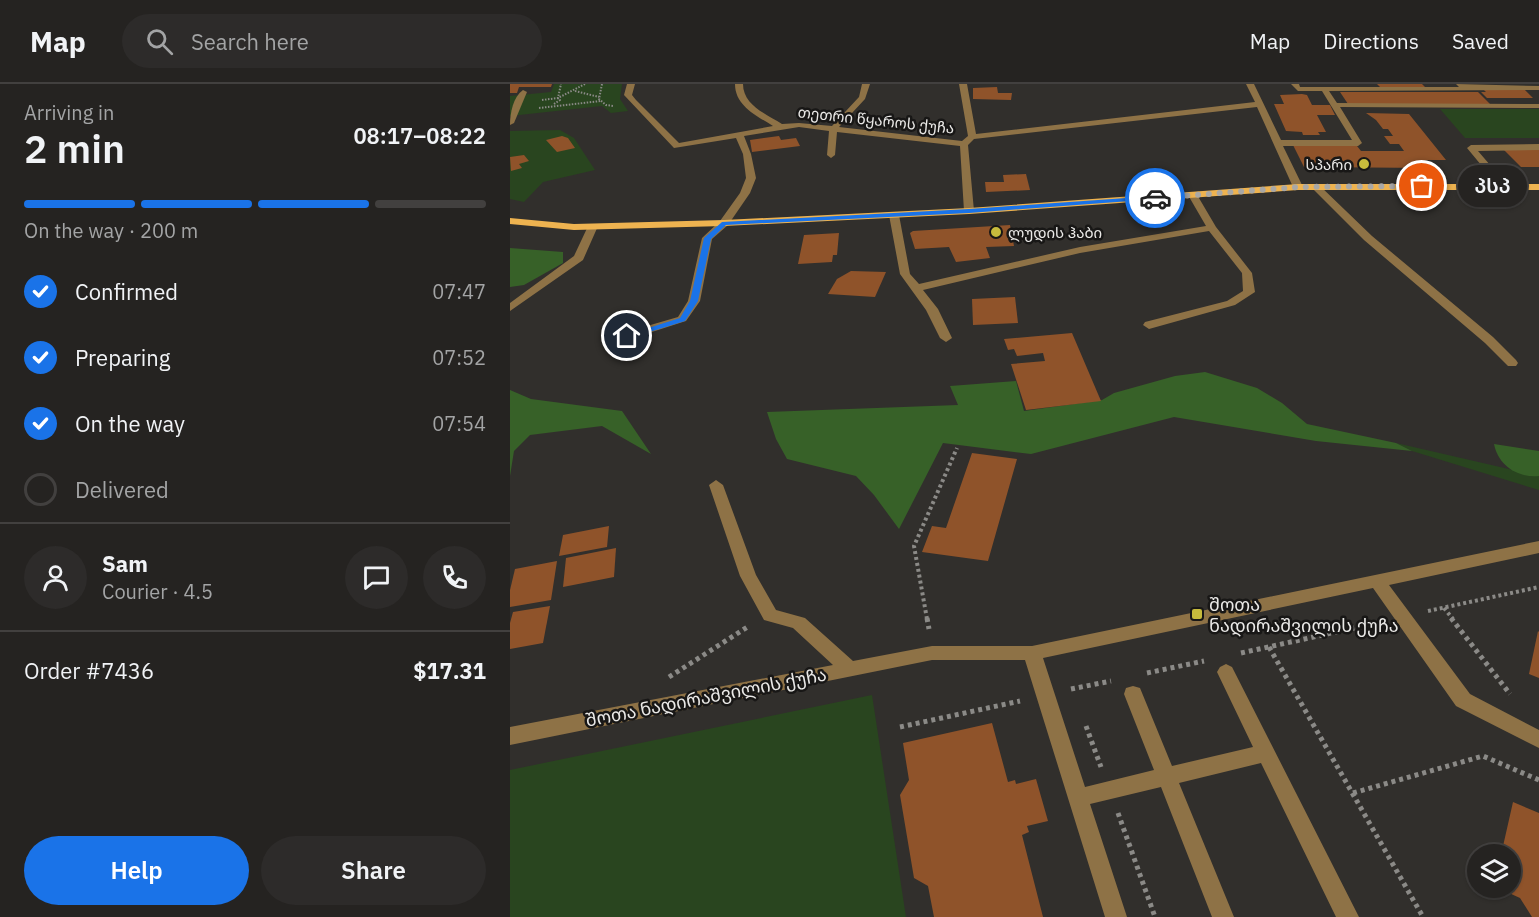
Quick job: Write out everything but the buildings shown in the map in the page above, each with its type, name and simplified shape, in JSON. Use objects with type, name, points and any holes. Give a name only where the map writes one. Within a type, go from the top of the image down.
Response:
[{"type":"main road","points":[[510,221],[593,226],[724,223],[969,211],[1299,187],[1539,187]]},
{"type":"street","name":"თეთრი წყაროს ქუჩა","points":[[631,84],[628,95],[633,102],[677,146],[799,125],[964,144]]},
{"type":"street","points":[[739,84],[737,91],[741,99],[780,127]]},
{"type":"street","points":[[831,155],[834,129],[857,103],[866,84]]},
{"type":"street","points":[[963,84],[972,137],[964,144],[969,211]]},
{"type":"street","points":[[1250,84],[1299,187]]},
{"type":"street","points":[[1295,84],[1298,89],[1459,90],[1462,86],[1536,88]]},
{"type":"street","points":[[1278,143],[1358,143],[1323,89]]},
{"type":"street","points":[[510,123],[523,92]]},
{"type":"street","name":"თეთრი წყაროს ქუჩა","points":[[972,137],[1260,104]]},
{"type":"street","points":[[1334,105],[1539,106]]},
{"type":"street","points":[[627,336],[682,319],[694,301],[707,238],[724,223],[745,193],[751,178],[747,154],[738,135]]},
{"type":"street","points":[[1503,186],[1471,148],[1539,147]]},
{"type":"street","points":[[1316,187],[1368,238],[1489,340],[1512,363]]},
{"type":"street","points":[[1149,325],[1231,303],[1249,292],[1246,273],[1212,228],[1193,195]]},
{"type":"street","points":[[894,214],[905,274],[932,309],[946,338]]},
{"type":"street","points":[[510,308],[579,258],[593,226]]},
{"type":"street","points":[[916,288],[1080,250],[1212,228]]},
{"type":"street","points":[[716,485],[748,576],[770,615],[799,623],[850,669]]},
{"type":"street","name":"შოთა ნადირაშვილის ქუჩა","points":[[510,736],[932,653],[1032,652],[1539,547]]},
{"type":"street","points":[[1377,580],[1463,700],[1539,739]]},
{"type":"street","points":[[1032,652],[1116,917]]},
{"type":"street","points":[[1226,672],[1348,917]]},
{"type":"street","points":[[1135,685],[1223,917]]},
{"type":"street","points":[[1078,798],[1265,753]]},
{"type":"path","points":[[551,106],[560,100],[558,98],[561,84]]},
{"type":"path","points":[[538,100],[558,98],[585,84]]},
{"type":"path","points":[[602,84],[599,97],[601,101],[606,105],[617,105]]},
{"type":"path","points":[[574,91],[599,97]]},
{"type":"path","points":[[516,110],[601,101]]},
{"type":"path","points":[[932,653],[914,546],[957,448]]},
{"type":"path","points":[[1444,608],[1514,700]]},
{"type":"path","points":[[661,679],[672,676],[738,632],[770,615]]},
{"type":"path","points":[[1239,653],[1269,647],[1423,917]]},
{"type":"path","points":[[1135,685],[1207,660]]},
{"type":"path","points":[[900,728],[1115,680]]},
{"type":"path","points":[[1353,793],[1483,756],[1539,780]]},
{"type":"green space","points":[[554,84],[622,84],[620,99],[628,111],[611,113],[602,106],[510,116],[510,96],[551,92]]},
{"type":"green space","points":[[1440,109],[1539,109],[1539,138],[1465,138]]},
{"type":"green space","points":[[560,130],[574,138],[595,170],[543,182],[524,202],[510,199],[510,131]]},
{"type":"green space","points":[[510,248],[563,252],[563,263],[524,285],[510,287]]},
{"type":"green space","points":[[1205,372],[1257,388],[1282,403],[1307,424],[1396,443],[1412,451],[1316,441],[1174,417],[1031,454],[943,443],[899,529],[874,495],[856,476],[787,459],[776,439],[767,412],[958,405],[950,386],[1016,381],[1024,411],[1102,400],[1114,393],[1175,376]]},
{"type":"green space","points":[[510,390],[531,399],[622,411],[651,454],[602,426],[530,435],[514,451],[510,476]]},
{"type":"green space","points":[[1396,443],[1539,476],[1539,490],[1412,451]]},
{"type":"green space","points":[[1494,444],[1539,451],[1539,476],[1523,475],[1510,469],[1500,458]]},
{"type":"green space","points":[[872,695],[906,917],[510,917],[510,770]]},
{"type":"way so far","points":[[1155,198],[1299,187],[1422,186]]},
{"type":"place","name":"სპარი","points":[[1364,164]]},
{"type":"place","name":"პსპ","points":[[1422,186]]},
{"type":"place","name":"ლუდის ჰაბი","points":[[996,232]]},
{"type":"place","name":"შოთა ნადირაშვილის ქუჩა","points":[[1197,614]]},
{"type":"route","points":[[627,336],[682,319],[694,301],[707,238],[724,223],[969,211],[1155,198]]}]
